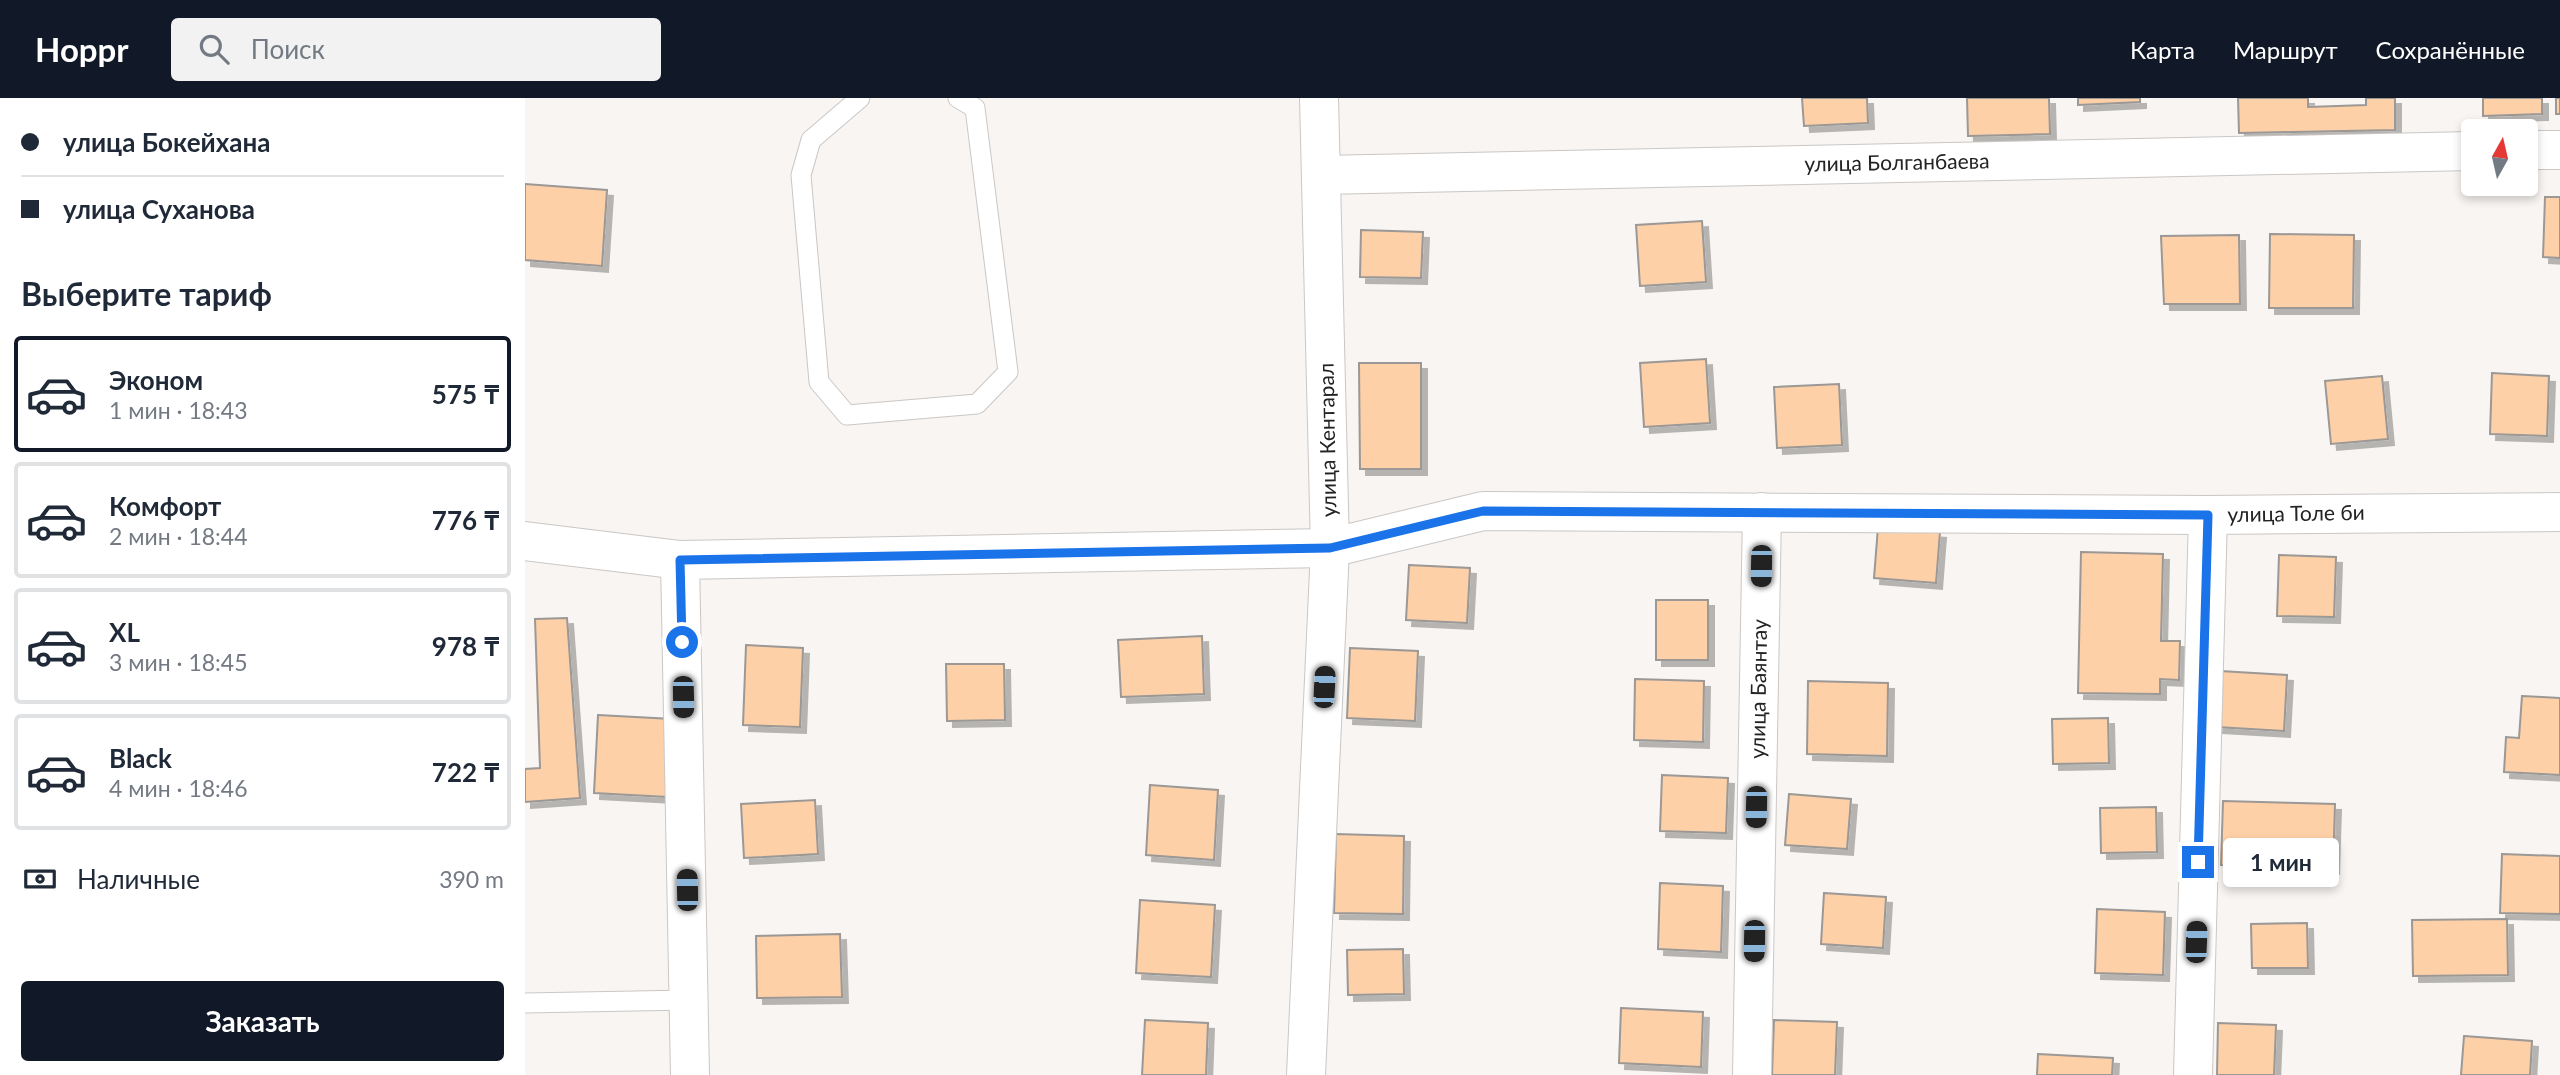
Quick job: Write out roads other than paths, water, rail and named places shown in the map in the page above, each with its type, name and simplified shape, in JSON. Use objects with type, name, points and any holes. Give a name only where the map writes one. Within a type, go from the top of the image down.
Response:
[{"type":"street","name":"улица Кентарал","points":[[1306,1075],[1330,548],[1319,98]]},
{"type":"street","points":[[2538,150],[2560,150]]},
{"type":"street","name":"улица Болганбаева","points":[[1321,175],[2461,151]]},
{"type":"street","name":"улица Толе би","points":[[525,541],[680,560],[1330,548],[1483,511],[2208,515],[2560,512]]},
{"type":"street","name":"улица Баянтау","points":[[1752,1075],[1762,512]]},
{"type":"street","points":[[2193,1075],[2208,515]]},
{"type":"street","points":[[680,560],[690,1075]]},
{"type":"lane","points":[[860,98],[811,141],[801,175],[819,382],[847,415],[977,404],[1009,372],[975,108],[958,98]]},
{"type":"lane","points":[[525,1003],[689,1000]]}]
